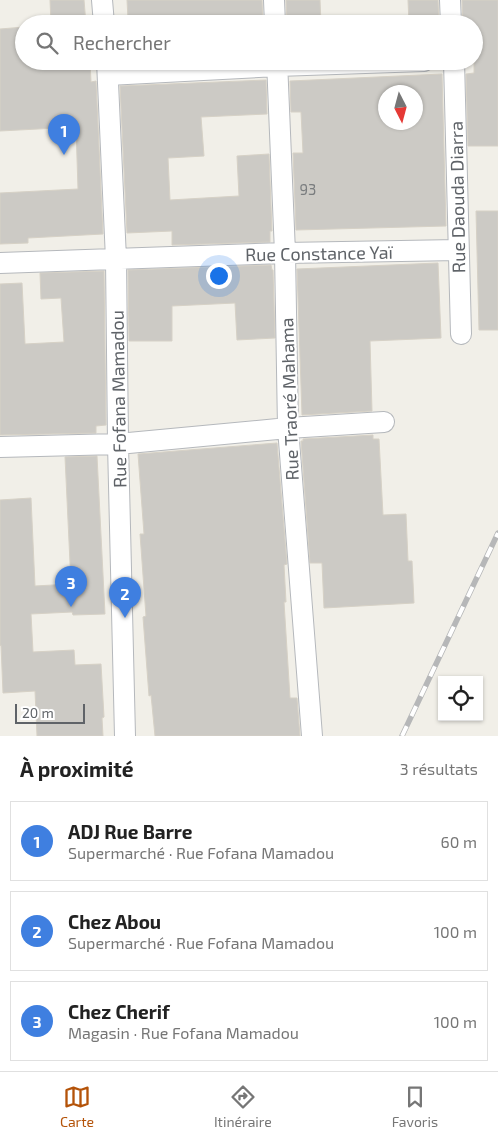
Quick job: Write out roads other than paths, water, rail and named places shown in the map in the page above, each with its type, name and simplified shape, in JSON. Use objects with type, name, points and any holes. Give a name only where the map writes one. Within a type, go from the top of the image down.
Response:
[{"type":"street","points":[[102,0],[103,15]]},
{"type":"street","points":[[274,0],[275,15]]},
{"type":"street","points":[[450,0],[451,15]]},
{"type":"street","name":"Rue Fofana Mamadou","points":[[108,70],[116,259],[118,444],[126,736]]},
{"type":"street","name":"Rue Traoré Mahama","points":[[277,70],[285,253],[288,428],[312,736]]},
{"type":"street","name":"Rue Daouda Diarra","points":[[454,70],[461,334]]},
{"type":"street","name":"Rue Constance Yaï","points":[[0,263],[285,253],[458,250]]},
{"type":"street","points":[[0,447],[118,444],[288,428],[384,422]]},
{"type":"railway","points":[[402,736],[498,533]]},
{"type":"place","name":"ADJ Rue Barre","points":[[64,155]]},
{"type":"place","name":"Chez Cherif","points":[[71,607]]},
{"type":"place","name":"Chez Abou","points":[[125,618]]}]
